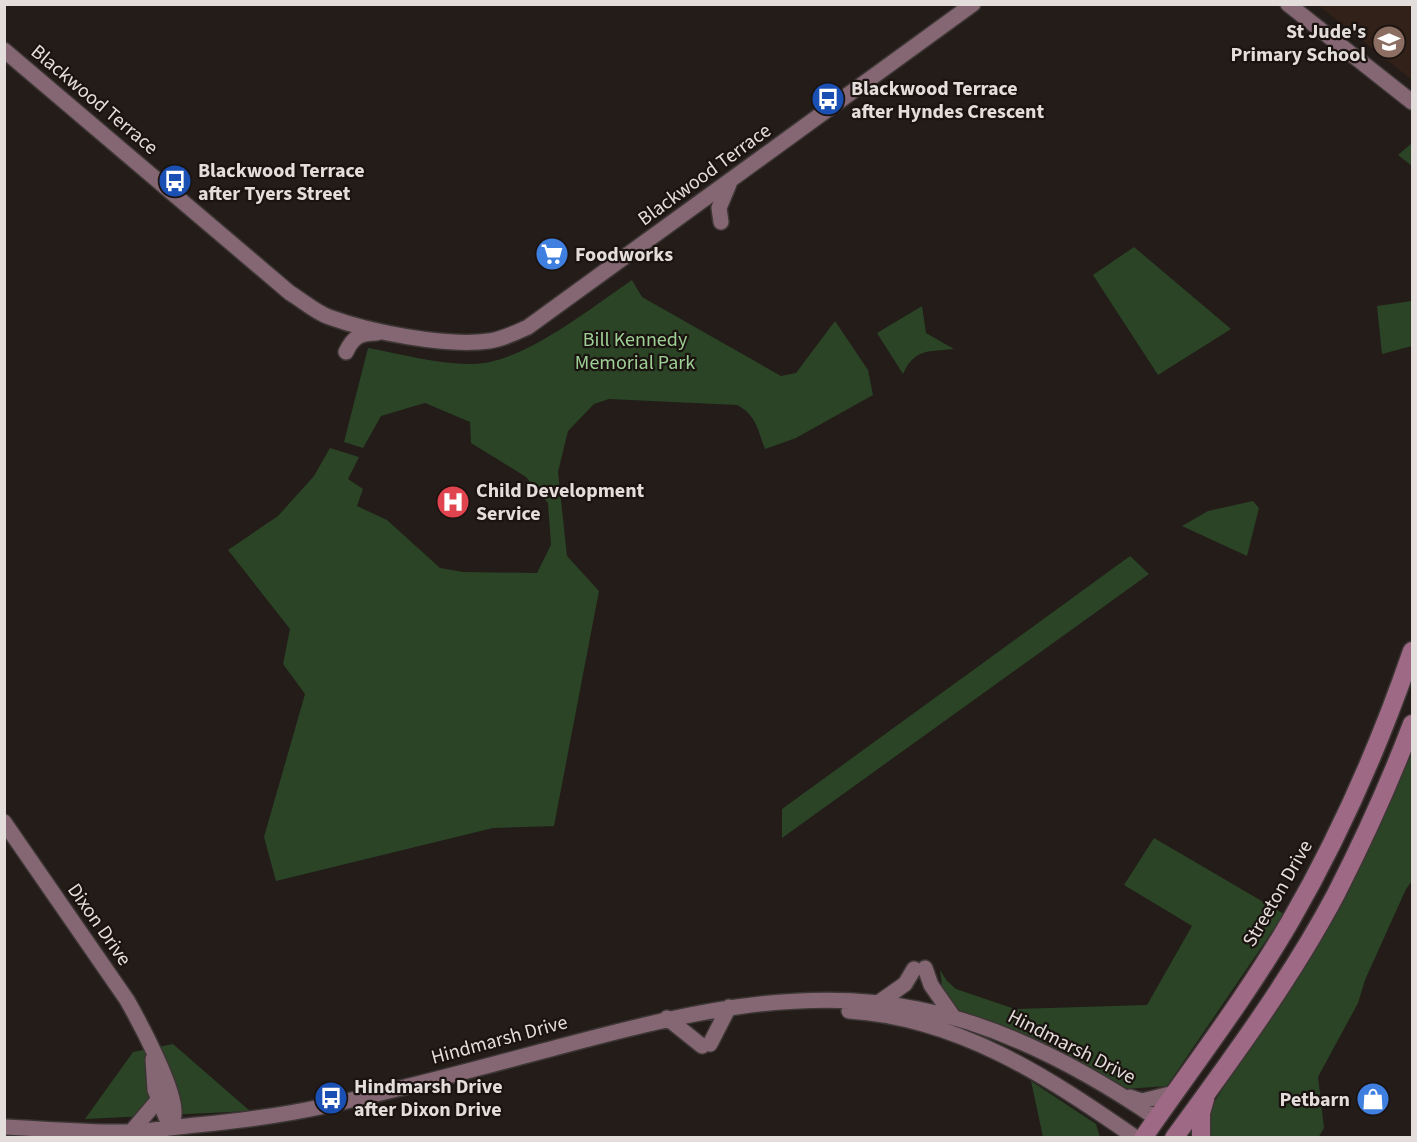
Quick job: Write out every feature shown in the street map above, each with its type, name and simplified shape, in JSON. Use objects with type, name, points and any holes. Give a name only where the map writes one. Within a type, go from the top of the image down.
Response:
[{"type":"main road","name":"Blackwood Terrace","points":[[4,50],[290,293],[327,316],[389,332],[459,342],[488,341],[528,327],[973,4]]},
{"type":"main road","points":[[1288,4],[1413,102]]},
{"type":"main road","points":[[721,222],[719,208],[730,181]]},
{"type":"main road","points":[[346,352],[351,341],[364,333],[389,332]]},
{"type":"main road","name":"Streeton Drive","points":[[1143,1137],[1290,921],[1330,848],[1395,704],[1413,651]]},
{"type":"main road","points":[[1395,704],[1407,689],[1413,671]]},
{"type":"main road","points":[[1178,1136],[1283,981],[1335,895],[1388,786],[1413,724]]},
{"type":"main road","name":"Dixon Drive","points":[[4,822],[128,1000],[153,1053],[152,1072],[174,1113],[170,1127]]},
{"type":"main road","points":[[878,1003],[905,984],[920,968],[954,1018]]},
{"type":"main road","name":"Hindmarsh Drive","points":[[4,1127],[131,1132],[264,1118],[321,1107],[667,1018],[729,1007],[810,1000],[878,1003],[919,1009],[1017,1039],[1118,1093],[1178,1136]]},
{"type":"main road","name":"Hindmarsh Drive","points":[[754,1005],[902,1017],[939,1028],[1002,1054],[1053,1082],[1136,1137]]},
{"type":"main road","points":[[667,1018],[706,1045],[729,1007]]},
{"type":"main road","points":[[1201,1137],[1201,1113],[1206,1092]]},
{"type":"main road","points":[[1118,1093],[1142,1101],[1174,1093]]},
{"type":"main road","points":[[131,1132],[165,1099],[197,1124]]},
{"type":"main road","points":[[1103,1115],[1112,1137]]},
{"type":"shaded area","name":"St Jude's Primary School","points":[[1318,5],[1412,5],[1412,80]]},
{"type":"green space","points":[[1412,143],[1412,166],[1398,155]]},
{"type":"green space","points":[[1134,247],[1231,329],[1158,375],[1093,275]]},
{"type":"green space","name":"Bill Kennedy Memorial Park","points":[[632,280],[642,297],[781,376],[796,373],[835,321],[868,370],[873,395],[796,438],[765,449],[752,418],[737,405],[609,399],[594,404],[568,431],[558,472],[567,556],[599,591],[554,826],[493,828],[276,881],[264,837],[305,694],[283,664],[290,629],[228,550],[278,516],[314,476],[330,448],[359,457],[348,479],[363,489],[357,506],[387,520],[440,568],[463,572],[537,573],[551,545],[548,503],[526,477],[471,443],[470,422],[425,403],[381,416],[363,448],[344,442],[368,348],[448,363],[473,364],[492,361],[513,355],[534,345]]},
{"type":"green space","points":[[1412,301],[1412,346],[1382,354],[1377,306]]},
{"type":"green space","points":[[922,306],[926,333],[954,349],[930,351],[918,355],[903,374],[877,333]]},
{"type":"green space","points":[[1253,501],[1259,508],[1247,556],[1182,526],[1208,511]]},
{"type":"green space","points":[[1130,556],[1149,574],[782,838],[782,809]]},
{"type":"green space","points":[[1412,753],[1412,881],[1406,889],[1365,980],[1358,1003],[1318,1077],[1324,1128],[1318,1138],[1212,1137],[1208,1130],[1211,1107],[1308,956],[1355,876]]},
{"type":"green space","points":[[1154,838],[1284,914],[1167,1086],[1125,1089],[1051,1048],[945,1009],[940,970],[956,989],[1015,1009],[1147,1005],[1192,926],[1124,885]]},
{"type":"green space","points":[[173,1044],[250,1111],[85,1119],[133,1052]]},
{"type":"green space","points":[[1031,1081],[1096,1124],[1100,1137],[1043,1137]]},
{"type":"place","name":"St Jude's Primary School","points":[[1389,42]]},
{"type":"place","name":"Blackwood Terrace after Hyndes Crescent","points":[[828,99]]},
{"type":"place","name":"Blackwood Terrace after Tyers Street","points":[[175,181]]},
{"type":"place","name":"Foodworks","points":[[552,254]]},
{"type":"place","name":"Child Development Service","points":[[453,502]]},
{"type":"place","name":"Hindmarsh Drive after Dixon Drive","points":[[331,1098]]},
{"type":"place","name":"Petbarn","points":[[1373,1099]]}]
